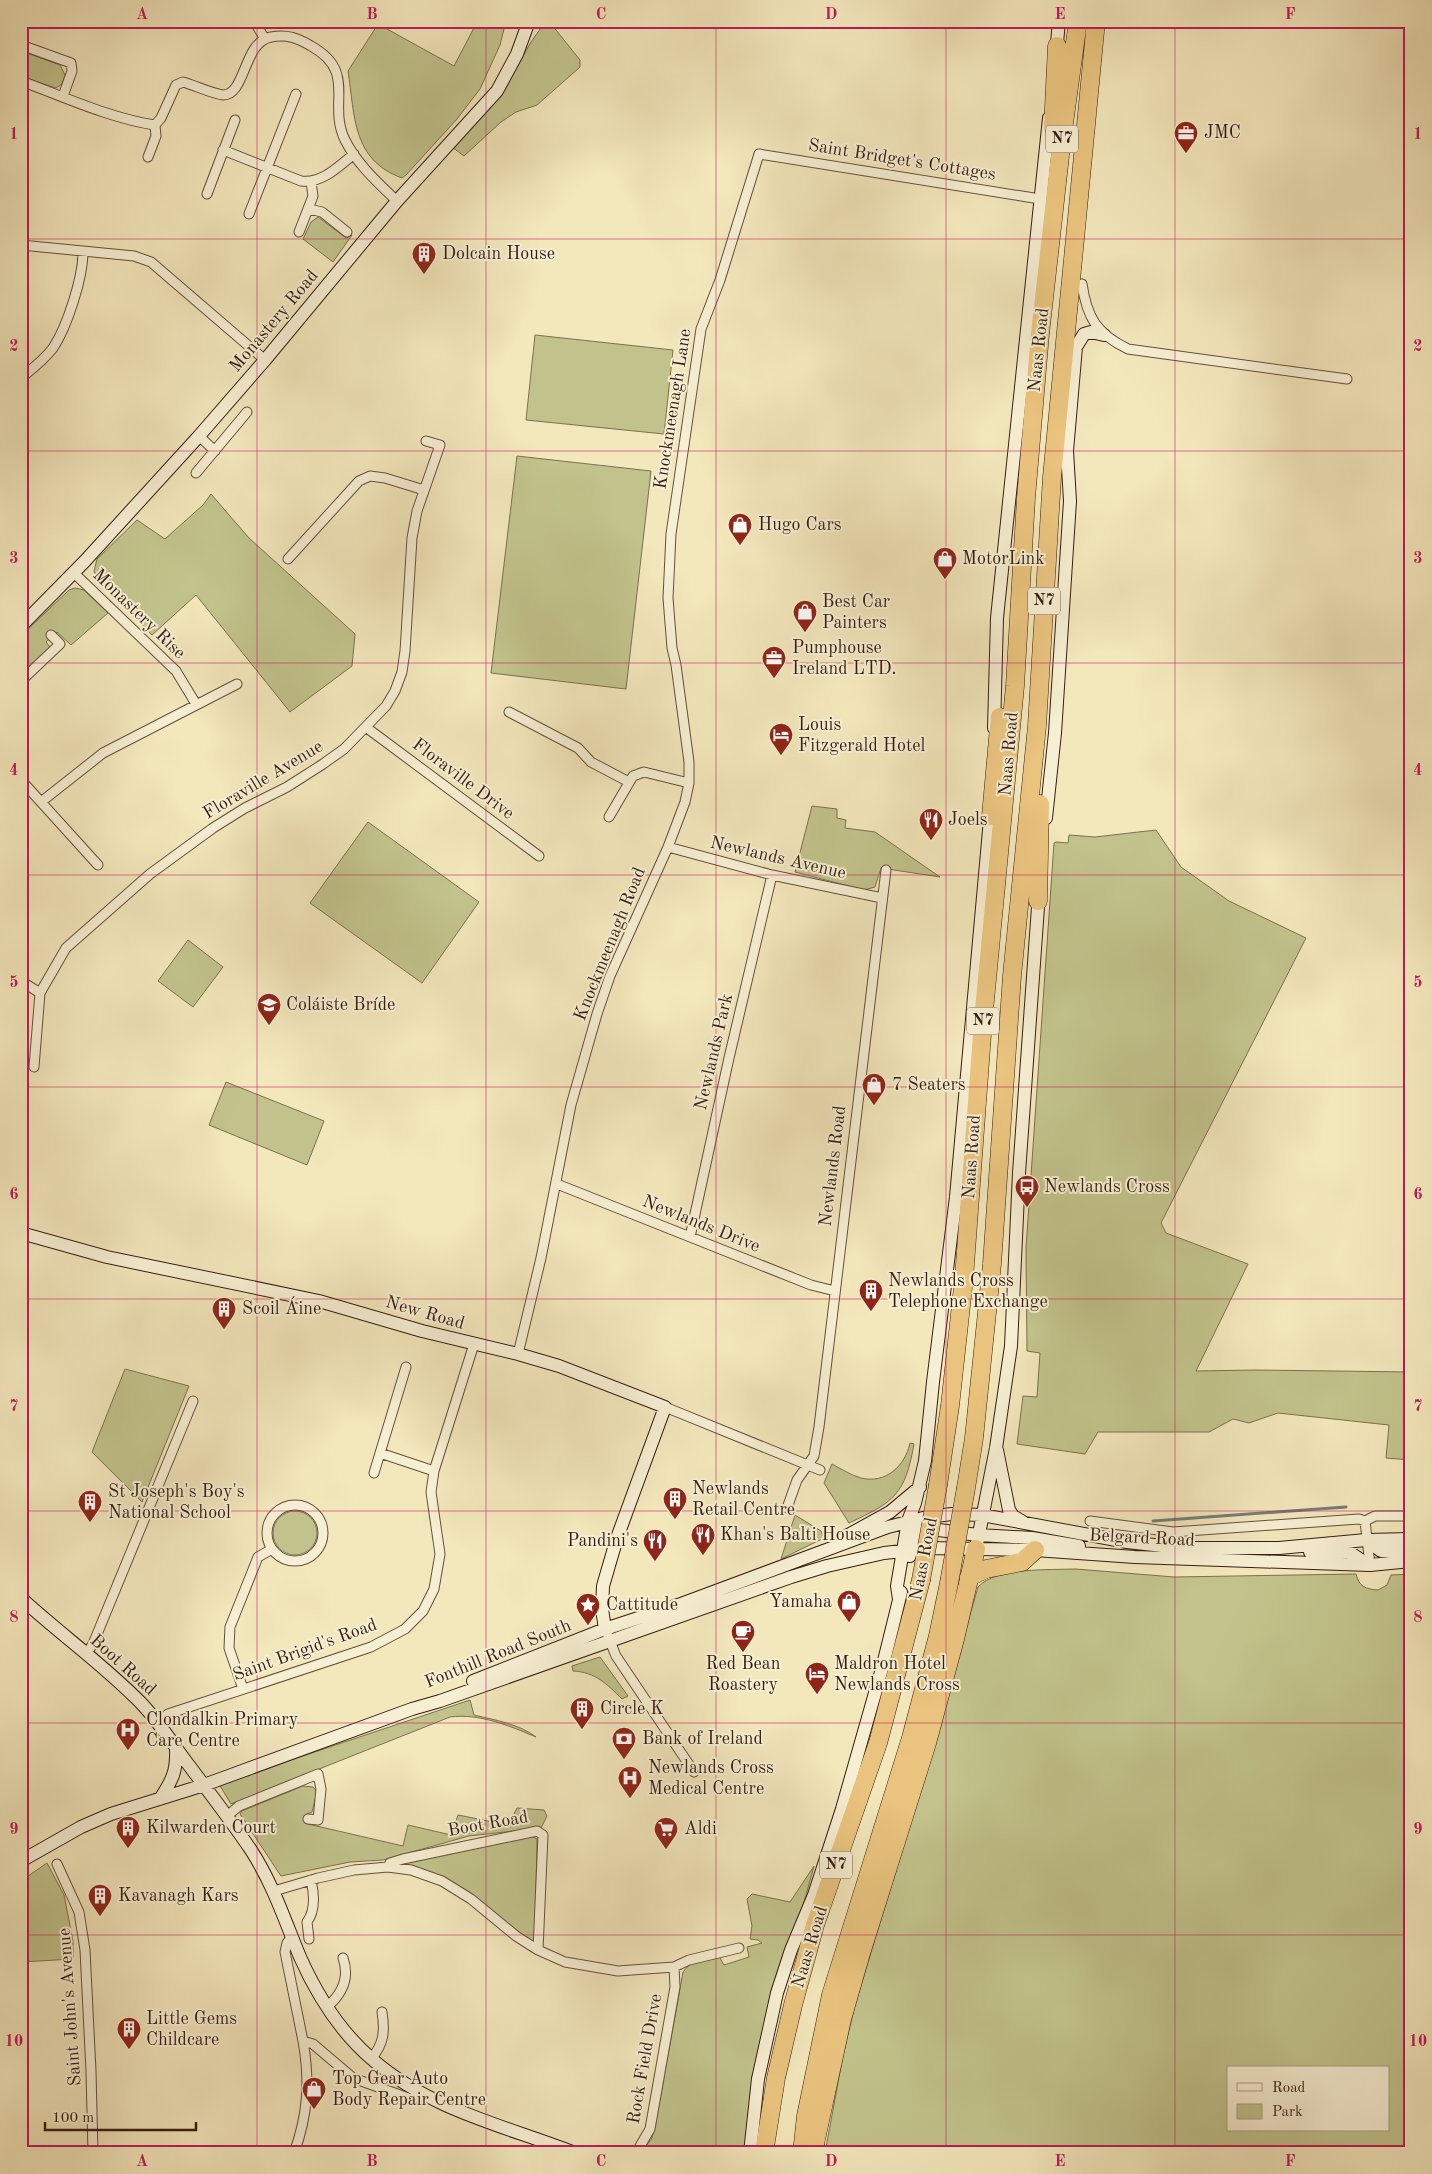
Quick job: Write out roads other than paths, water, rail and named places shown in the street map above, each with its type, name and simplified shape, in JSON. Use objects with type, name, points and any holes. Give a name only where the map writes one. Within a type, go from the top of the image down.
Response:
[{"type":"highway","name":"Naas Road","points":[[764,2153],[776,2078],[793,2005],[815,1925],[878,1743],[921,1580],[950,1406],[964,1278],[982,1030],[1015,686],[1022,556],[1033,414],[1062,138],[1078,21]]},
{"type":"highway","name":"Naas Road","points":[[802,2153],[806,2116],[831,1995],[911,1738],[938,1636],[974,1438],[992,1264],[1012,976],[1037,726],[1052,477],[1096,21]]},
{"type":"highway","name":"N7","points":[[1050,258],[1057,46]]},
{"type":"highway","name":"N7","points":[[1074,246],[1082,284]]},
{"type":"highway","name":"N7","points":[[990,816],[1003,690],[1022,556]]},
{"type":"highway","points":[[1037,726],[1040,802],[1038,901]]},
{"type":"highway","points":[[813,2153],[842,2018],[927,1743],[955,1639],[977,1542]]},
{"type":"highway","points":[[969,1577],[986,1569],[1022,1562],[1035,1550]]},
{"type":"highway","points":[[757,2153],[765,2087],[774,2036],[794,1958],[814,1895]]},
{"type":"main road","name":"Monastery Road","points":[[21,626],[74,573],[199,436],[265,360],[397,201],[497,91],[517,54],[529,21]]},
{"type":"main road","name":"Naas Road","points":[[907,1549],[917,1520],[915,1503],[925,1461],[957,1188],[990,816],[997,618],[1059,21]]},
{"type":"main road","points":[[977,1542],[996,1448],[1011,1346],[1017,1202],[1038,901],[1056,713],[1070,501],[1067,451],[1076,347],[1084,334],[1091,332],[1104,335]]},
{"type":"main road","name":"New Road","points":[[21,1233],[107,1257],[319,1301],[474,1344],[518,1354],[567,1369],[665,1407]]},
{"type":"main road","points":[[608,1635],[602,1608],[603,1586],[617,1538],[665,1407]]},
{"type":"main road","points":[[996,1448],[1009,1510],[1013,1516],[1030,1525]]},
{"type":"main road","points":[[818,1553],[890,1512],[920,1487]]},
{"type":"main road","name":"Belgard Road","points":[[917,1520],[952,1514],[982,1516],[1127,1542],[1181,1548],[1279,1548],[1366,1540],[1411,1539]]},
{"type":"main road","points":[[917,1520],[932,1530],[977,1542],[1032,1538],[1115,1554]]},
{"type":"main road","name":"Fonthill Road South","points":[[608,1635],[678,1605],[818,1553],[917,1520]]},
{"type":"main road","points":[[1366,1540],[1381,1551],[1411,1551]]},
{"type":"main road","name":"Belgard Road","points":[[907,1549],[977,1542],[1035,1550],[1115,1554],[1135,1557],[1370,1565],[1411,1561]]},
{"type":"main road","name":"Belgard Road","points":[[1279,1548],[1293,1552],[1349,1552],[1370,1565]]},
{"type":"main road","points":[[899,1599],[898,1574],[907,1549]]},
{"type":"main road","points":[[750,2153],[758,2079],[766,2038],[791,1950],[814,1895],[867,1723],[899,1599],[907,1549]]},
{"type":"main road","name":"Fonthill Road South","points":[[21,1861],[111,1814],[204,1785],[412,1709],[439,1694],[608,1635],[791,1577],[907,1549]]},
{"type":"main road","points":[[872,1556],[888,1561],[898,1574]]},
{"type":"main road","name":"Boot Road","points":[[21,1598],[131,1694],[158,1722],[251,1851],[274,1891],[300,1957],[327,2007],[352,2040],[391,2074],[426,2096],[477,2119],[575,2153]]},
{"type":"main road","points":[[160,1799],[175,1775],[177,1763],[176,1747]]},
{"type":"street","points":[[254,21],[265,39]]},
{"type":"street","points":[[148,157],[156,136],[155,125],[161,118],[176,85],[184,82],[224,95],[232,92],[238,85],[258,42],[283,36],[296,37],[326,55],[339,79],[339,112],[345,139],[362,165],[397,201]]},
{"type":"street","points":[[21,45],[71,63],[72,71],[63,96]]},
{"type":"street","points":[[21,81],[142,123],[155,125]]},
{"type":"street","points":[[249,214],[296,94]]},
{"type":"street","points":[[207,194],[235,120]]},
{"type":"street","points":[[223,150],[301,181],[311,182],[337,168],[354,154]]},
{"type":"street","name":"Saint Bridget's Cottages","points":[[759,154],[1040,198]]},
{"type":"street","name":"Knockmeenagh Lane","points":[[676,665],[672,648],[668,598],[671,534],[701,329],[725,262],[759,154]]},
{"type":"street","points":[[299,232],[313,196],[311,182]]},
{"type":"street","points":[[309,209],[322,212],[347,232]]},
{"type":"street","points":[[21,245],[134,256],[151,262],[265,360]]},
{"type":"street","points":[[21,378],[53,347],[77,290],[83,267],[83,252]]},
{"type":"street","points":[[1082,284],[1085,304],[1104,335],[1128,349],[1347,379]]},
{"type":"street","points":[[196,472],[247,412]]},
{"type":"street","points":[[199,436],[215,450]]},
{"type":"street","name":"Floraville Avenue","points":[[34,1067],[40,993],[66,948],[150,874],[244,808],[287,788],[322,764],[367,728],[386,706],[395,691],[402,672],[412,538],[417,511],[440,445],[426,441]]},
{"type":"street","points":[[288,558],[359,481],[370,476],[378,477],[424,490]]},
{"type":"street","name":"Monastery Rise","points":[[74,573],[176,671],[196,704]]},
{"type":"street","points":[[21,681],[60,644],[51,636]]},
{"type":"street","name":"Knockmeenagh Road","points":[[518,1354],[557,1184],[560,1158],[571,1106],[597,1014],[610,976],[668,847],[685,802],[689,783],[690,762],[676,665]]},
{"type":"street","points":[[41,802],[103,753],[237,684]]},
{"type":"street","points":[[508,712],[578,748],[590,762],[629,782]]},
{"type":"street","name":"Floraville Drive","points":[[367,728],[539,856]]},
{"type":"street","points":[[608,817],[633,776],[644,772],[689,783]]},
{"type":"street","points":[[21,780],[98,866]]},
{"type":"street","name":"Newlands Avenue","points":[[668,847],[772,875],[882,898]]},
{"type":"street","name":"Newlands Road","points":[[787,1508],[797,1480],[814,1456],[819,1427],[886,870]]},
{"type":"street","name":"Newlands Park","points":[[690,1237],[729,1058],[772,875]]},
{"type":"street","points":[[21,981],[40,993]]},
{"type":"street","name":"Newlands Drive","points":[[557,1184],[811,1285],[835,1292]]},
{"type":"street","name":"Saint Brigid's Road","points":[[158,1722],[168,1714],[371,1647],[405,1629],[423,1611],[434,1589],[440,1554],[431,1492],[434,1471],[474,1344]]},
{"type":"street","points":[[374,1473],[406,1367]]},
{"type":"street","points":[[86,1654],[93,1644],[193,1401]]},
{"type":"street","name":"New Road","points":[[665,1407],[820,1470]]},
{"type":"street","points":[[380,1453],[434,1471]]},
{"type":"street","points":[[289,1505],[307,1507],[320,1519],[323,1527],[321,1544],[310,1557],[293,1561],[278,1556],[272,1548],[267,1531],[274,1515],[280,1509],[289,1505]]},
{"type":"street","name":"Belgard Road","points":[[1090,1521],[1173,1532],[1312,1522],[1359,1520],[1366,1522],[1375,1516],[1411,1516]]},
{"type":"street","points":[[1366,1522],[1366,1540],[1370,1565]]},
{"type":"street","points":[[243,1689],[229,1648],[230,1627],[258,1557],[272,1548]]},
{"type":"street","points":[[608,1635],[616,1656],[629,1677],[694,1772]]},
{"type":"street","points":[[227,1816],[239,1806],[318,1774],[321,1789],[318,1820],[308,1819]]},
{"type":"street","name":"Boot Road","points":[[388,1867],[390,1863],[403,1859],[537,1831],[543,1836],[538,1950]]},
{"type":"street","name":"Saint John's Avenue","points":[[57,1864],[79,1912],[84,1950],[91,2070],[93,2153]]},
{"type":"street","name":"Boot Road","points":[[274,1891],[354,1870],[388,1867],[411,1870],[442,1882],[471,1899],[516,1936],[538,1950],[565,1962],[618,1971],[674,1967],[689,1960],[739,1948]]},
{"type":"street","points":[[308,1939],[307,1922],[312,1916],[314,1892],[311,1880]]},
{"type":"street","points":[[292,1936],[287,1943],[285,1952],[308,2073],[307,2103],[303,2127],[294,2153]]},
{"type":"street","points":[[327,2007],[339,1997],[344,1986],[346,1967],[343,1958]]},
{"type":"street","name":"Rock Field Drive","points":[[636,2153],[643,2144],[650,2128],[674,1987],[674,1967]]},
{"type":"street","points":[[372,2059],[380,2049],[383,2039],[384,2023],[382,2012]]},
{"type":"street","points":[[303,2041],[313,2044],[353,2078],[411,2099],[426,2096]]},
{"type":"waterway","points":[[1153,1521],[1346,1507]]},
{"type":"place","name":"JMC","points":[[1186,154]]},
{"type":"place","name":"Dolcain House","points":[[424,275]]},
{"type":"place","name":"Hugo Cars","points":[[740,546]]},
{"type":"place","name":"MotorLink","points":[[945,580]]},
{"type":"place","name":"Best Car Painters","points":[[805,633]]},
{"type":"place","name":"Pumphouse Ireland LTD.","points":[[774,679]]},
{"type":"place","name":"Louis Fitzgerald Hotel","points":[[781,756]]},
{"type":"place","name":"Joels","points":[[931,841]]},
{"type":"place","name":"Coláiste Bríde","points":[[269,1026]]},
{"type":"place","name":"7 Seaters","points":[[874,1106]]},
{"type":"place","name":"Newlands Cross","points":[[1027,1208]]},
{"type":"place","name":"Newlands Cross Telephone Exchange","points":[[871,1312]]},
{"type":"place","name":"Scoil Áine","points":[[224,1330]]},
{"type":"place","name":"Newlands Retail Centre","points":[[675,1520]]},
{"type":"place","name":"St Joseph's Boy's National School","points":[[90,1523]]},
{"type":"place","name":"Khan's Balti House","points":[[703,1556]]},
{"type":"place","name":"Pandini's","points":[[655,1562]]},
{"type":"place","name":"Yamaha","points":[[849,1623]]},
{"type":"place","name":"Cattitude","points":[[588,1626]]},
{"type":"place","name":"Red Bean Roastery","points":[[743,1653]]},
{"type":"place","name":"Maldron Hotel Newlands Cross","points":[[817,1695]]},
{"type":"place","name":"Circle K","points":[[582,1730]]},
{"type":"place","name":"Clondalkin Primary Care Centre","points":[[128,1751]]},
{"type":"place","name":"Bank of Ireland","points":[[624,1760]]},
{"type":"place","name":"Newlands Cross Medical Centre","points":[[630,1799]]},
{"type":"place","name":"Kilwarden Court","points":[[128,1849]]},
{"type":"place","name":"Aldi","points":[[666,1850]]},
{"type":"place","name":"Kavanagh Kars","points":[[100,1917]]},
{"type":"place","name":"Little Gems Childcare","points":[[129,2050]]},
{"type":"place","name":"Top Gear Auto Body Repair Centre","points":[[314,2110]]}]
